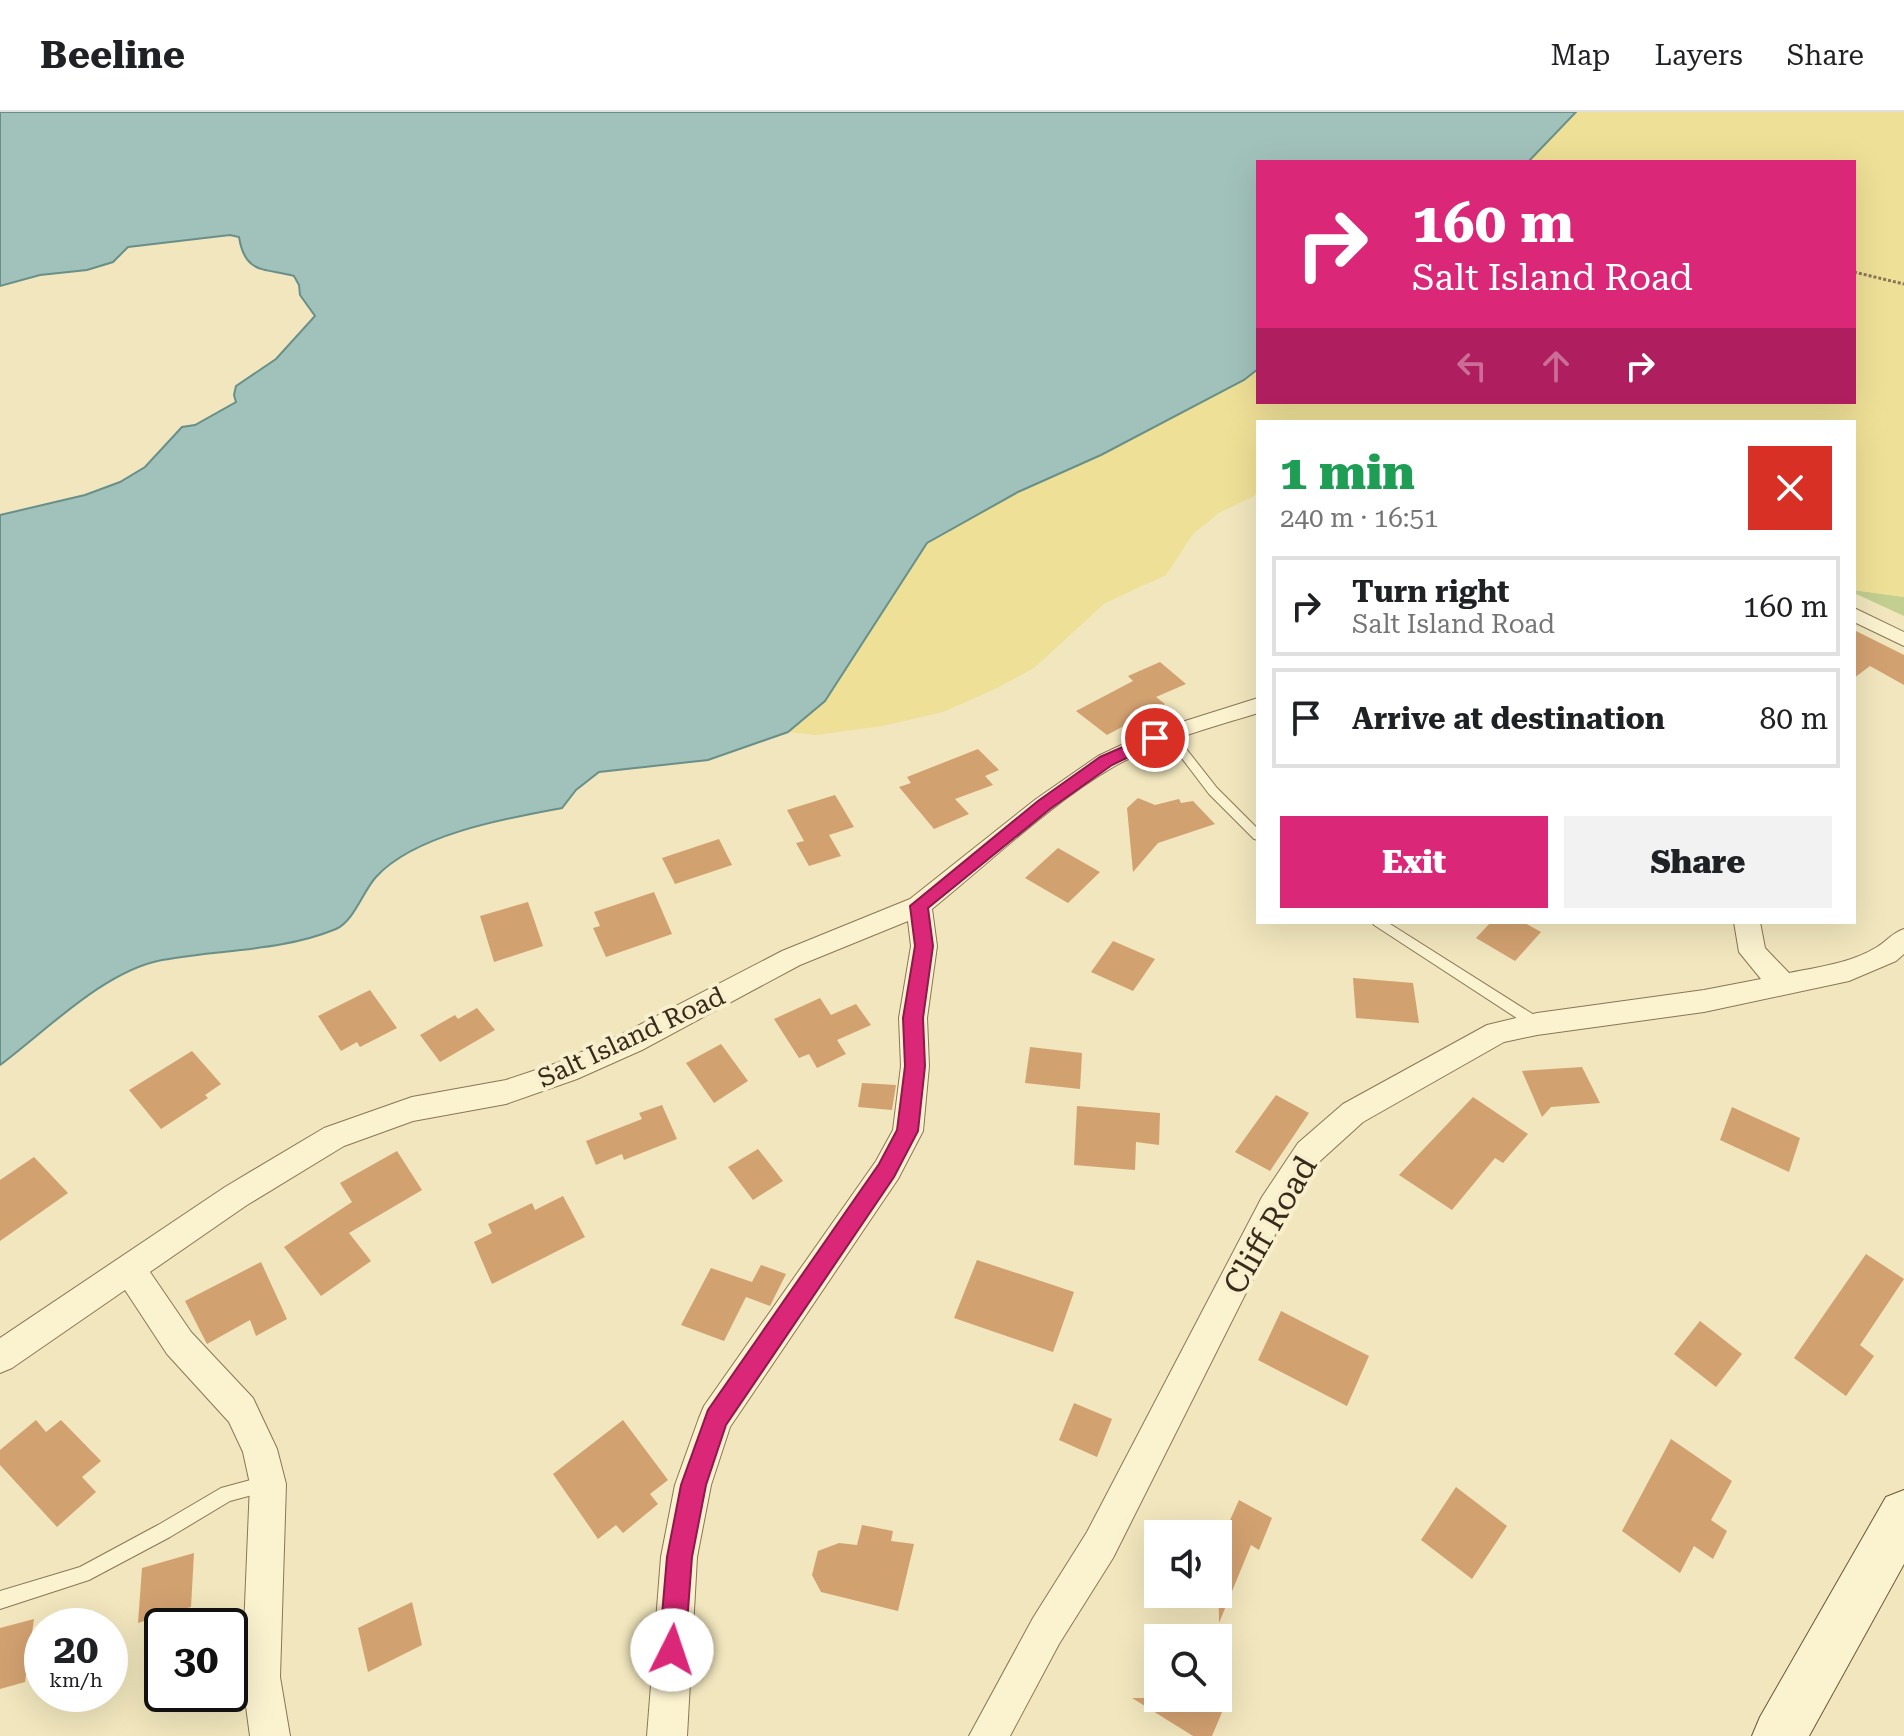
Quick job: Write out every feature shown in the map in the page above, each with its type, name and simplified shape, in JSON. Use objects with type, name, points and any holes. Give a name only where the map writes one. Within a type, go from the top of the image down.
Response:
[{"type":"main road","points":[[1779,1736],[1904,1515]]},
{"type":"street","points":[[1856,615],[1904,640]]},
{"type":"street","name":"Salt Island Road","points":[[0,1357],[236,1196],[334,1137],[412,1109],[506,1092],[567,1071],[632,1042],[791,958],[919,906],[1044,805],[1106,761],[1169,734],[1256,706]]},
{"type":"street","points":[[667,1736],[679,1557],[693,1485],[716,1418],[887,1170],[908,1131],[915,1066],[913,1018],[924,946],[919,906]]},
{"type":"street","points":[[1747,924],[1752,952],[1783,984]]},
{"type":"street","name":"Cliff Road","points":[[989,1736],[1046,1631],[1100,1545],[1273,1207],[1309,1152],[1353,1113],[1497,1033],[1537,1024],[1704,1001],[1849,971],[1887,954],[1904,939]]},
{"type":"street","points":[[128,1271],[145,1290],[179,1343],[241,1410],[260,1449],[268,1484],[261,1677],[270,1736]]},
{"type":"lane","points":[[1169,734],[1213,791],[1256,834]]},
{"type":"lane","points":[[1381,924],[1537,1024]]},
{"type":"lane","points":[[0,1600],[83,1574],[227,1494],[268,1484]]},
{"type":"path","points":[[1856,272],[1904,284]]},
{"type":"green space","points":[[1856,590],[1904,597],[1904,616],[1856,594]]},
{"type":"sand","points":[[1576,112],[1904,112],[1904,597],[1856,590],[1856,420],[1256,420],[1256,495],[1219,513],[1193,534],[1166,575],[1105,603],[1034,668],[943,712],[883,726],[816,735],[788,732],[825,701],[927,543],[1018,492],[1101,455],[1256,370],[1256,404],[1856,404],[1856,160],[1530,160]]},
{"type":"water","points":[[0,112],[1576,112],[1530,160],[1256,160],[1256,371],[1244,380],[1101,455],[1018,492],[927,543],[825,701],[788,732],[708,760],[599,772],[576,790],[562,808],[463,830],[414,849],[376,877],[353,913],[336,929],[293,942],[184,956],[140,966],[98,989],[0,1065],[0,515],[85,495],[120,482],[145,467],[182,427],[195,425],[236,402],[236,386],[276,359],[315,316],[300,295],[294,276],[257,267],[246,258],[239,237],[230,235],[128,247],[113,262],[87,270],[40,275],[0,286]]},
{"type":"building","points":[[1856,631],[1904,655],[1904,685],[1870,666],[1856,676]]},
{"type":"building","points":[[1160,662],[1186,684],[1156,697],[1165,704],[1107,735],[1076,711],[1133,681],[1128,676]]},
{"type":"building","points":[[978,749],[999,770],[985,776],[993,785],[955,799],[969,814],[934,829],[899,787],[911,783],[907,777]]},
{"type":"building","points":[[835,795],[854,827],[829,835],[841,856],[809,866],[796,843],[804,841],[787,810]]},
{"type":"building","points":[[1138,798],[1155,805],[1179,799],[1181,803],[1193,801],[1215,824],[1158,843],[1133,872],[1127,808]]},
{"type":"building","points":[[719,839],[732,865],[675,884],[662,858]]},
{"type":"building","points":[[1058,848],[1100,872],[1068,903],[1025,878]]},
{"type":"building","points":[[654,892],[672,934],[606,957],[593,928],[600,926],[594,912]]},
{"type":"building","points":[[528,902],[543,946],[494,962],[480,916]]},
{"type":"building","points":[[1489,924],[1527,924],[1541,932],[1515,961],[1476,938]]},
{"type":"building","points":[[1113,941],[1155,959],[1133,991],[1091,972]]},
{"type":"building","points":[[1353,978],[1413,983],[1419,1023],[1356,1018]]},
{"type":"building","points":[[370,990],[397,1028],[360,1047],[357,1042],[341,1051],[318,1016]]},
{"type":"building","points":[[820,998],[831,1015],[856,1004],[871,1025],[837,1040],[846,1054],[817,1068],[809,1054],[799,1058],[774,1019]]},
{"type":"building","points":[[477,1008],[495,1030],[440,1062],[420,1035],[455,1015],[458,1019]]},
{"type":"building","points":[[721,1044],[748,1081],[714,1103],[686,1063]]},
{"type":"building","points":[[1030,1047],[1082,1053],[1080,1089],[1025,1083]]},
{"type":"building","points":[[192,1051],[221,1084],[205,1095],[208,1098],[161,1129],[129,1090]]},
{"type":"building","points":[[1582,1067],[1600,1103],[1551,1107],[1542,1117],[1522,1071]]},
{"type":"building","points":[[862,1083],[896,1085],[892,1110],[858,1107]]},
{"type":"building","points":[[1276,1095],[1309,1113],[1270,1171],[1235,1152]]},
{"type":"building","points":[[1473,1097],[1528,1134],[1503,1163],[1495,1158],[1452,1210],[1399,1175]]},
{"type":"building","points":[[662,1105],[677,1139],[624,1160],[622,1154],[596,1165],[586,1141],[642,1119],[639,1113]]},
{"type":"building","points":[[1077,1106],[1160,1113],[1159,1145],[1136,1142],[1135,1170],[1074,1165]]},
{"type":"building","points":[[1732,1107],[1800,1138],[1789,1172],[1720,1140]]},
{"type":"building","points":[[758,1149],[783,1181],[753,1200],[728,1167]]},
{"type":"building","points":[[397,1151],[422,1190],[349,1233],[371,1261],[321,1296],[284,1247],[352,1202],[340,1183]]},
{"type":"building","points":[[34,1157],[68,1193],[0,1241],[0,1180]]},
{"type":"building","points":[[563,1196],[585,1237],[492,1284],[474,1242],[492,1233],[488,1224],[532,1203],[535,1210]]},
{"type":"building","points":[[1866,1254],[1904,1279],[1860,1345],[1874,1356],[1846,1396],[1794,1358]]},
{"type":"building","points":[[977,1260],[1074,1292],[1053,1352],[954,1318]]},
{"type":"building","points":[[261,1262],[287,1319],[256,1336],[250,1320],[207,1344],[185,1301]]},
{"type":"building","points":[[761,1265],[786,1274],[770,1306],[746,1297],[724,1341],[681,1325],[711,1268],[752,1282]]},
{"type":"building","points":[[1281,1311],[1369,1356],[1347,1406],[1258,1360]]},
{"type":"building","points":[[1700,1321],[1742,1354],[1716,1387],[1674,1354]]},
{"type":"building","points":[[1074,1403],[1112,1419],[1097,1457],[1059,1440]]},
{"type":"building","points":[[36,1420],[46,1432],[61,1420],[101,1461],[82,1477],[96,1492],[57,1527],[0,1465],[0,1450]]},
{"type":"building","points":[[623,1420],[668,1480],[650,1494],[658,1504],[623,1533],[616,1525],[598,1539],[553,1474]]},
{"type":"building","points":[[1671,1439],[1732,1481],[1711,1520],[1727,1531],[1713,1559],[1694,1546],[1680,1573],[1622,1531]]},
{"type":"building","points":[[1456,1487],[1507,1526],[1472,1579],[1421,1540]]},
{"type":"building","points":[[1239,1500],[1272,1518],[1259,1550],[1251,1545],[1232,1591],[1232,1520]]},
{"type":"building","points":[[862,1525],[893,1531],[891,1541],[914,1544],[898,1611],[821,1592],[812,1575],[818,1551],[839,1543],[857,1545]]},
{"type":"building","points":[[194,1553],[191,1607],[144,1608],[144,1621],[138,1623],[142,1568]]},
{"type":"building","points":[[412,1602],[422,1645],[368,1672],[358,1628]]},
{"type":"building","points":[[1219,1608],[1225,1608],[1219,1623]]},
{"type":"building","points":[[24,1622],[24,1682],[0,1689],[0,1628]]},
{"type":"building","points":[[1132,1698],[1144,1698],[1144,1705]]},
{"type":"building","points":[[1154,1712],[1222,1712],[1212,1736],[1193,1736]]},
{"type":"route","points":[[672,1650],[679,1557],[693,1485],[716,1418],[887,1170],[908,1131],[909,1099],[915,1066],[913,1018],[924,946],[919,906],[1044,805],[1106,761],[1155,738]]}]
